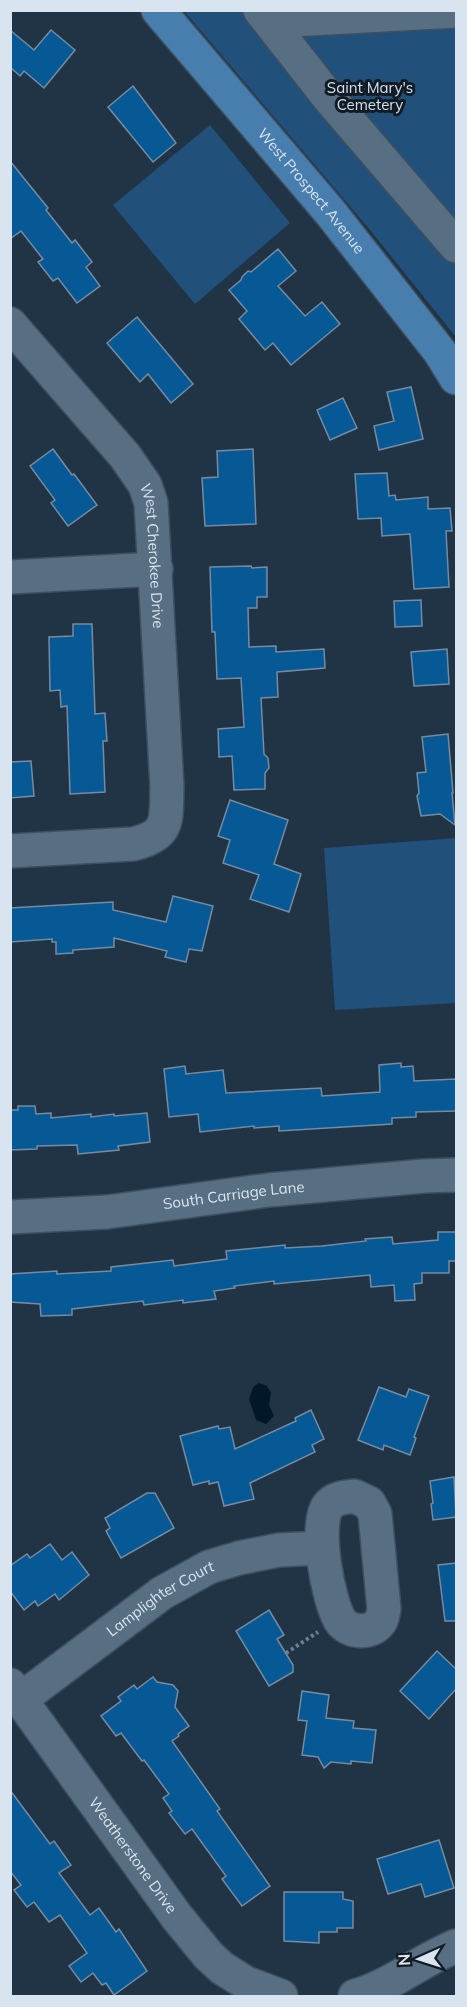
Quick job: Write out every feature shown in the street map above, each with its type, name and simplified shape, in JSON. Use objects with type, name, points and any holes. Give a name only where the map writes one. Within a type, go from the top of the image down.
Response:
[{"type":"main road","name":"West Prospect Avenue","points":[[158,10],[330,212],[440,352],[456,378]]},
{"type":"street","points":[[266,18],[293,20],[456,11]]},
{"type":"street","points":[[266,18],[329,98],[456,246]]},
{"type":"street","name":"West Cherokee Drive","points":[[10,324],[125,456],[145,486],[151,503],[167,788],[166,819],[157,835],[147,841],[133,844],[10,851]]},
{"type":"street","points":[[10,577],[156,569]]},
{"type":"street","name":"South Carriage Lane","points":[[10,1217],[107,1212],[269,1190],[456,1175]]},
{"type":"street","points":[[354,1496],[369,1503],[375,1514],[378,1531],[384,1609],[382,1619],[376,1627],[362,1631],[353,1629],[340,1620],[333,1600],[322,1548],[323,1523],[329,1504],[338,1499],[354,1496]]},
{"type":"street","name":"Lamplighter Court","points":[[16,1692],[162,1593],[208,1568],[239,1558],[279,1550],[322,1548]]},
{"type":"street","name":"Weatherstone Drive","points":[[16,1692],[177,1917],[208,1955],[222,1968],[246,1983],[280,1996]]},
{"type":"street","points":[[355,1996],[378,1988],[426,1959],[456,1946]]},
{"type":"path","points":[[286,1653],[340,1620]]},
{"type":"green space","name":"Saint Mary's Cemetery","points":[[184,11],[456,11],[456,337],[370,230]]},
{"type":"green space","points":[[210,125],[290,223],[195,304],[113,205]]},
{"type":"green space","points":[[456,838],[456,1003],[335,1010],[324,848]]},
{"type":"shaded area","points":[[259,1383],[267,1386],[271,1393],[269,1405],[274,1416],[266,1424],[256,1420],[249,1399],[253,1387]]},
{"type":"building","points":[[10,30],[34,50],[51,30],[75,50],[44,88],[24,71],[20,76],[10,67]]},
{"type":"building","points":[[133,86],[176,143],[153,162],[108,107]]},
{"type":"building","points":[[10,161],[48,208],[46,210],[72,243],[75,240],[92,262],[86,267],[100,286],[77,303],[58,278],[53,281],[38,262],[43,259],[21,231],[10,239]]},
{"type":"building","points":[[278,249],[296,271],[278,286],[305,316],[322,302],[340,324],[291,365],[273,343],[265,350],[239,319],[247,311],[229,290],[248,271],[251,272]]},
{"type":"building","points":[[137,317],[193,384],[171,403],[148,374],[140,382],[107,343]]},
{"type":"building","points":[[411,387],[423,439],[379,450],[374,426],[394,421],[387,392]]},
{"type":"building","points":[[343,398],[357,428],[330,440],[317,410]]},
{"type":"building","points":[[53,449],[97,505],[68,526],[51,503],[55,500],[30,466]]},
{"type":"building","points":[[253,449],[256,524],[205,526],[202,478],[218,477],[217,451]]},
{"type":"building","points":[[387,473],[389,496],[395,495],[396,500],[428,497],[428,509],[450,508],[452,531],[446,531],[449,587],[414,589],[410,534],[382,536],[381,518],[358,519],[355,474]]},
{"type":"building","points":[[251,566],[252,568],[267,567],[267,597],[257,597],[257,608],[248,608],[249,647],[276,646],[276,652],[324,649],[325,668],[277,672],[278,697],[261,698],[264,754],[268,758],[269,768],[265,773],[265,789],[234,790],[232,756],[219,757],[218,729],[244,727],[241,678],[217,679],[215,632],[212,632],[210,567]]},
{"type":"building","points":[[421,600],[422,626],[395,627],[394,601]]},
{"type":"building","points":[[73,624],[92,624],[95,714],[105,713],[107,741],[103,741],[105,792],[70,794],[67,706],[61,707],[60,690],[50,691],[49,637],[73,636]]},
{"type":"building","points":[[447,649],[449,684],[414,686],[411,652]]},
{"type":"building","points":[[448,734],[455,825],[440,814],[421,816],[417,796],[419,793],[417,773],[426,772],[422,737]]},
{"type":"building","points":[[31,761],[34,796],[10,798],[10,762]]},
{"type":"building","points":[[230,800],[288,820],[274,864],[301,874],[289,912],[250,899],[259,875],[223,863],[230,840],[218,836]]},
{"type":"building","points":[[173,896],[213,906],[202,951],[189,949],[186,962],[165,957],[167,951],[114,938],[114,947],[73,950],[73,953],[56,954],[56,942],[52,942],[52,939],[10,942],[10,908],[113,902],[113,910],[166,922]]},
{"type":"building","points":[[401,1063],[401,1067],[413,1066],[414,1081],[456,1079],[456,1111],[416,1112],[416,1117],[392,1118],[392,1124],[279,1131],[279,1126],[254,1128],[254,1126],[200,1132],[198,1114],[169,1117],[164,1069],[185,1066],[186,1074],[223,1070],[226,1093],[321,1088],[322,1096],[380,1092],[379,1065]]},
{"type":"building","points":[[18,1106],[35,1106],[36,1114],[51,1113],[51,1118],[91,1114],[91,1117],[147,1113],[150,1142],[118,1146],[119,1150],[78,1154],[77,1145],[37,1146],[37,1149],[10,1150],[10,1110],[18,1110]]},
{"type":"building","points":[[438,1232],[456,1232],[456,1261],[449,1261],[449,1273],[422,1273],[422,1283],[414,1284],[415,1300],[395,1301],[394,1285],[371,1287],[370,1275],[234,1286],[235,1288],[214,1291],[216,1299],[144,1305],[143,1301],[72,1309],[72,1315],[41,1316],[40,1304],[10,1302],[10,1274],[111,1271],[111,1267],[173,1260],[174,1266],[227,1259],[226,1251],[285,1245],[285,1248],[322,1246],[392,1237],[393,1244],[438,1240]]},
{"type":"building","points":[[379,1387],[406,1397],[409,1389],[429,1396],[410,1455],[384,1445],[383,1450],[358,1440]]},
{"type":"building","points":[[311,1410],[324,1439],[312,1445],[315,1452],[250,1483],[254,1499],[224,1506],[218,1482],[209,1484],[209,1481],[193,1485],[180,1436],[218,1426],[219,1429],[230,1427],[235,1449],[296,1421],[295,1418]]},
{"type":"building","points":[[454,1477],[456,1517],[433,1520],[430,1481]]},
{"type":"building","points":[[147,1493],[155,1493],[174,1528],[121,1558],[106,1531],[110,1528],[105,1518]]},
{"type":"building","points":[[50,1544],[62,1560],[72,1552],[89,1575],[59,1600],[55,1594],[38,1606],[35,1601],[24,1610],[10,1591],[10,1566],[27,1554],[30,1558]]},
{"type":"building","points":[[456,1563],[456,1621],[445,1621],[438,1565]]},
{"type":"building","points":[[269,1610],[284,1635],[277,1639],[293,1665],[293,1672],[269,1686],[236,1631]]},
{"type":"building","points":[[437,1651],[456,1669],[456,1689],[429,1719],[400,1691]]},
{"type":"building","points":[[153,1677],[157,1682],[173,1685],[178,1691],[175,1707],[189,1726],[172,1741],[220,1809],[217,1811],[270,1886],[242,1906],[222,1879],[226,1876],[192,1829],[185,1834],[169,1813],[172,1811],[163,1798],[169,1794],[144,1760],[142,1761],[121,1733],[116,1736],[101,1716],[121,1701],[118,1697],[134,1685],[137,1689]]},
{"type":"building","points":[[302,1691],[329,1695],[326,1718],[354,1721],[353,1728],[376,1730],[372,1763],[331,1762],[324,1768],[318,1757],[302,1755],[307,1721],[298,1720]]},
{"type":"building","points":[[10,1790],[50,1844],[54,1841],[71,1865],[59,1873],[90,1915],[99,1908],[116,1932],[119,1929],[147,1971],[114,1995],[106,1983],[102,1985],[93,1973],[81,1982],[69,1966],[87,1953],[60,1915],[49,1922],[34,1902],[27,1907],[14,1890],[21,1885],[10,1871]]},
{"type":"building","points":[[439,1840],[454,1888],[425,1897],[421,1884],[388,1894],[377,1859]]},
{"type":"building","points":[[284,1892],[343,1892],[343,1899],[353,1901],[353,1928],[337,1928],[337,1932],[319,1932],[319,1943],[284,1941]]}]
